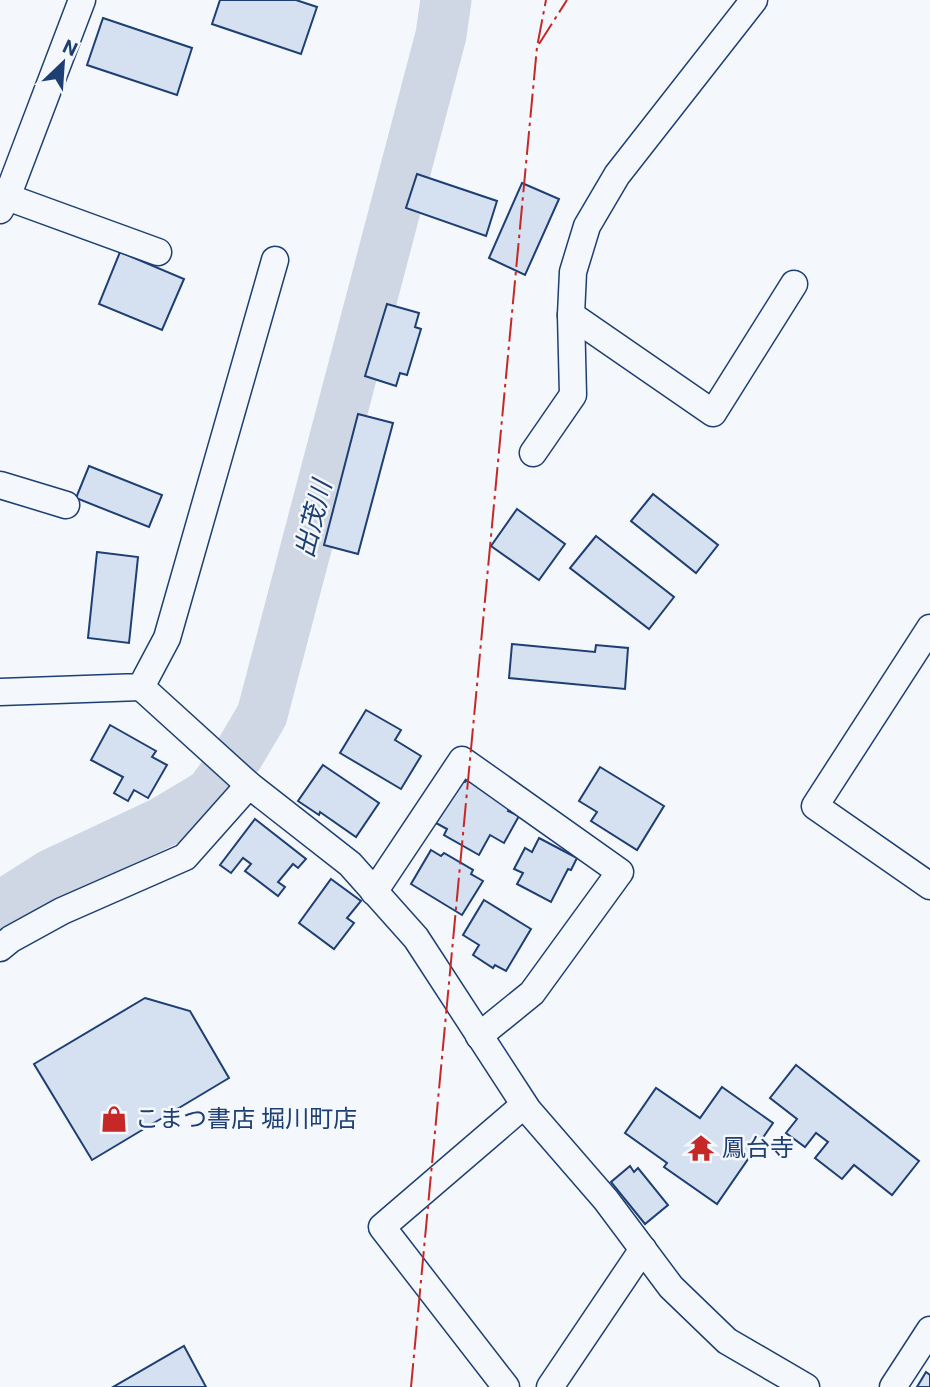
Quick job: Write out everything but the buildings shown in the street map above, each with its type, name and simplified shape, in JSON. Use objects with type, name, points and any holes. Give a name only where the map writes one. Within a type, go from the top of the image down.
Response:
[{"type":"street","points":[[82,0],[3,203],[158,252]]},
{"type":"street","points":[[533,453],[573,395],[573,272],[587,226],[617,175],[754,0]]},
{"type":"street","points":[[141,687],[167,638],[275,260]]},
{"type":"street","points":[[571,315],[713,414],[794,284]]},
{"type":"street","points":[[0,485],[66,505]]},
{"type":"street","points":[[930,628],[815,806],[930,886]]},
{"type":"street","points":[[0,692],[141,687],[249,785],[350,864],[416,938],[524,1105],[606,1200],[671,1287],[727,1341],[806,1387]]},
{"type":"street","points":[[374,892],[462,760],[620,872],[532,993],[479,1035]]},
{"type":"street","points":[[0,948],[62,911],[185,857],[249,785]]},
{"type":"street","points":[[506,1387],[382,1227],[524,1105]]},
{"type":"street","points":[[550,1387],[643,1249]]},
{"type":"street","points":[[893,1387],[930,1330]]},
{"type":"waterway","name":"出茂川","points":[[0,907],[52,874],[163,822],[210,794],[239,754],[262,715],[441,35],[446,0]]},
{"type":"power","points":[[411,1387],[537,47],[546,0]]},
{"type":"power","points":[[539,44],[567,0]]},
{"type":"place","name":"こまつ書店 堀川町店","points":[[114,1119]]},
{"type":"place","name":"鳳台寺","points":[[701,1148]]}]
